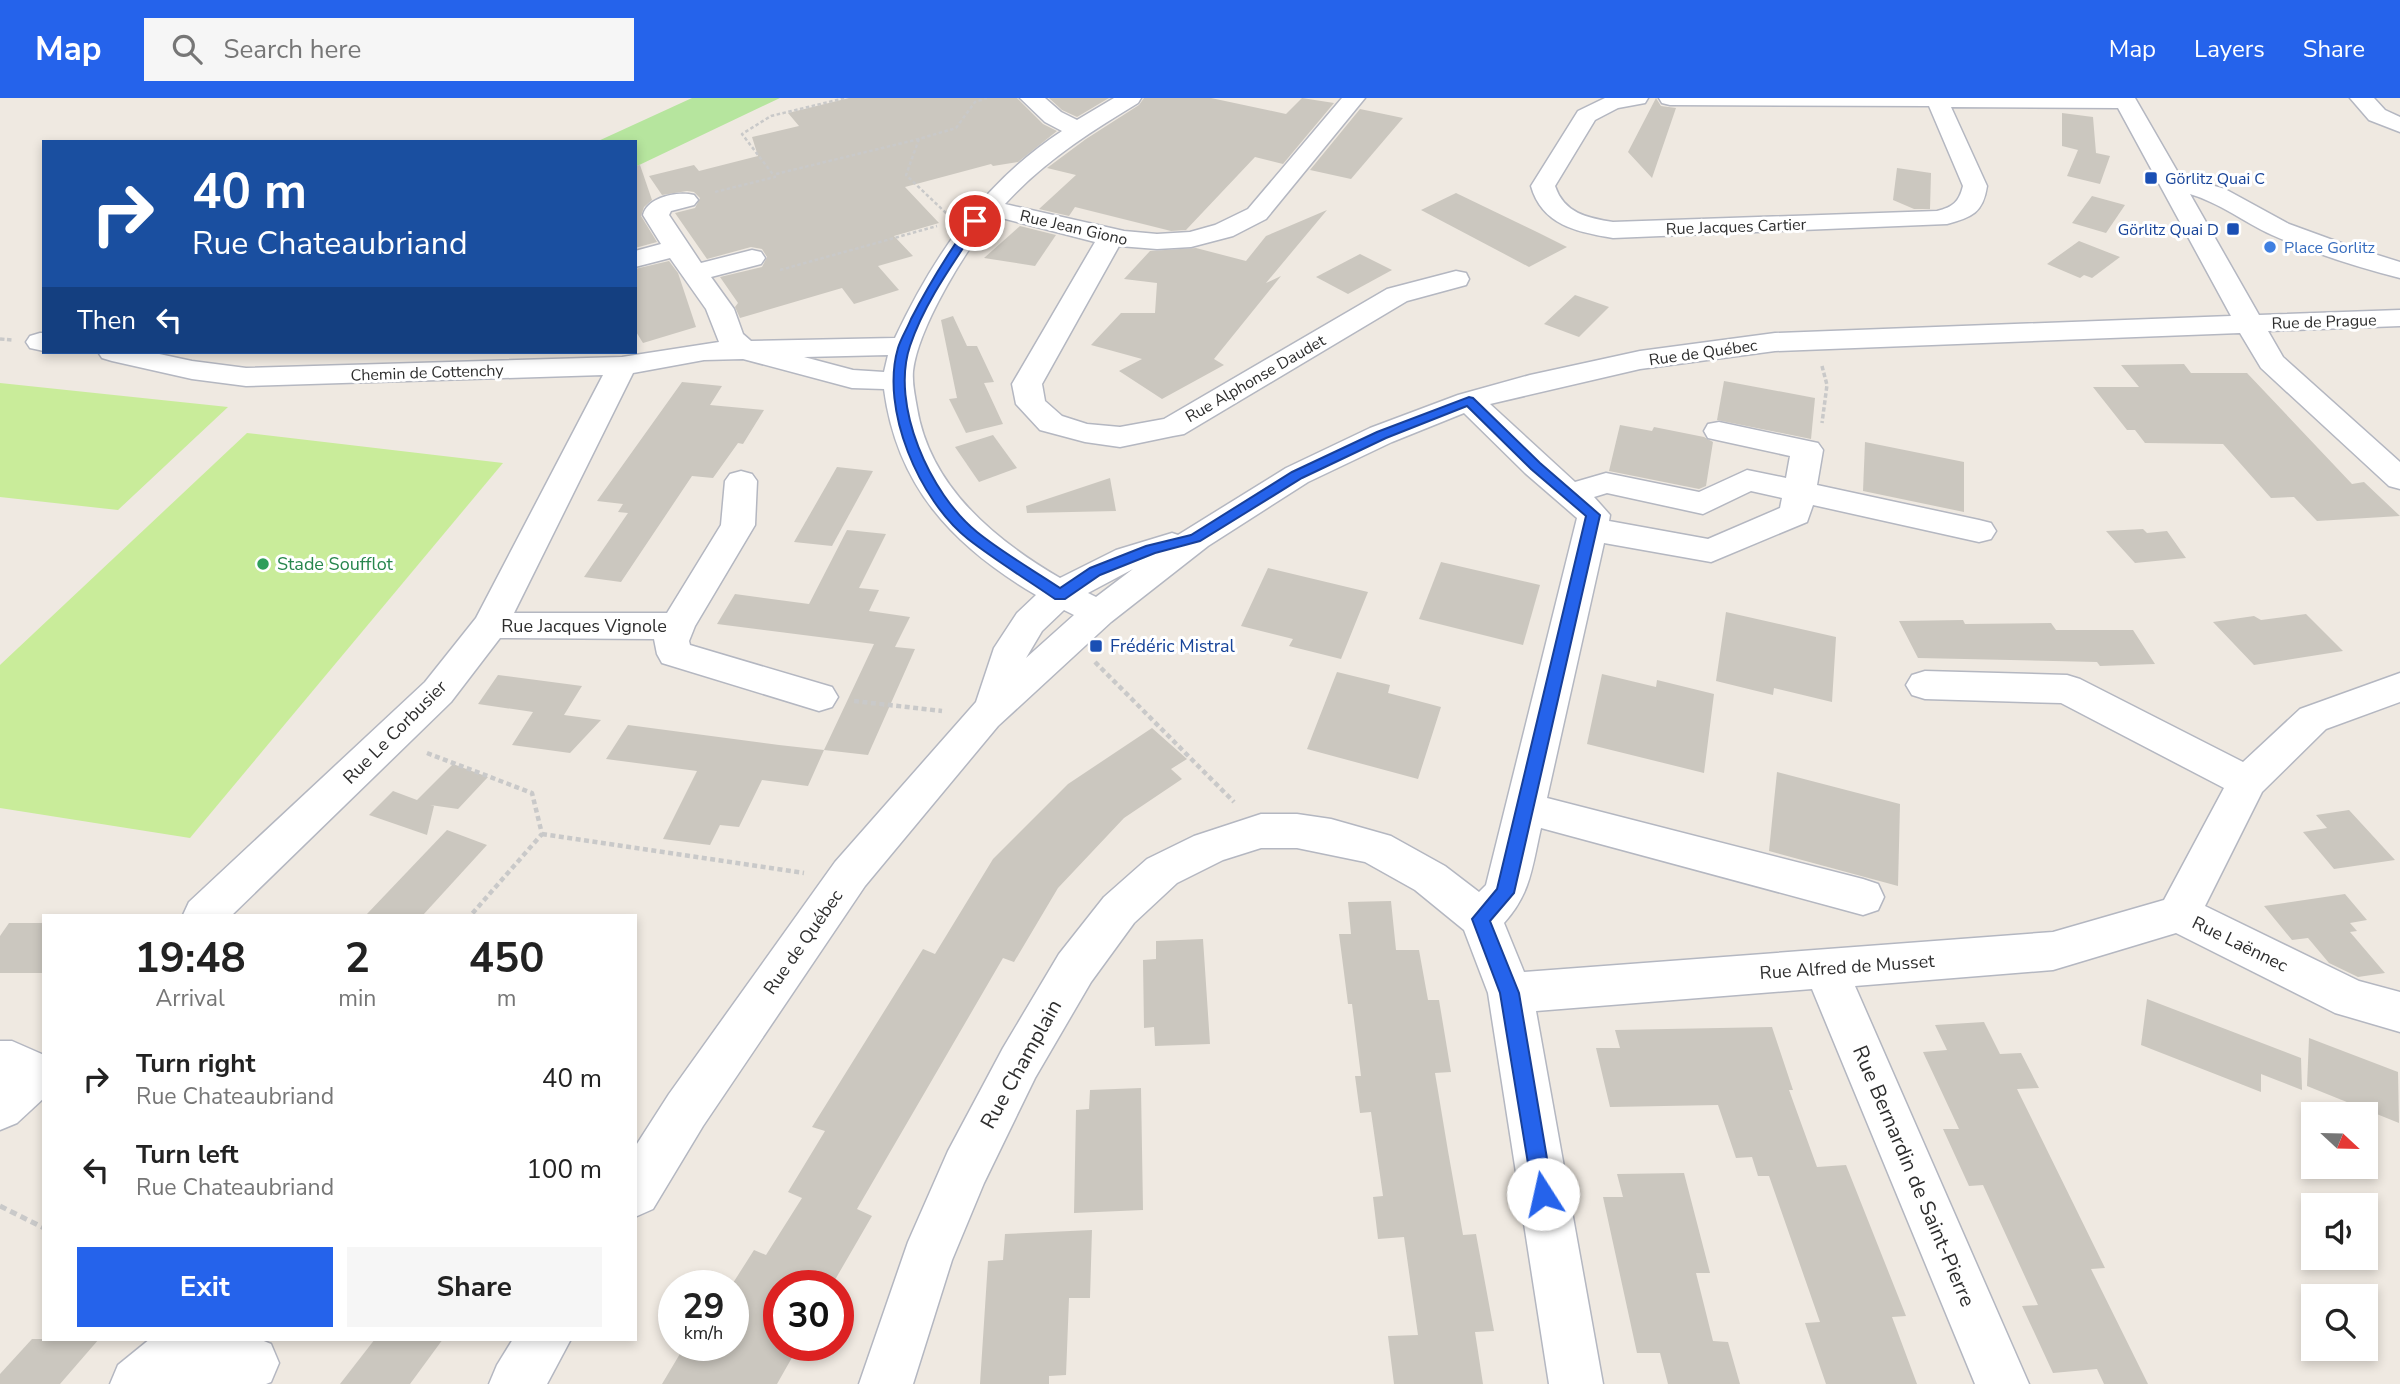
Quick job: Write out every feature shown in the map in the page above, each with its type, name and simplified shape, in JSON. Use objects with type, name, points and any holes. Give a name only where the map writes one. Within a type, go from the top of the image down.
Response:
[{"type":"street","points":[[1031,98],[1054,117],[1076,129]]},
{"type":"street","points":[[1099,613],[1060,595],[970,534],[941,500],[915,457],[897,381],[904,346],[959,230],[1036,160],[1076,129],[1130,98]]},
{"type":"street","name":"Rue Jean Giono","points":[[987,207],[1110,238],[1173,242],[1207,237],[1236,227],[1257,214],[1354,98]]},
{"type":"street","name":"Rue Jacques Cartier","points":[[1637,98],[1614,101],[1586,116],[1543,186],[1545,199],[1556,213],[1590,226],[1613,230],[1938,219],[1959,213],[1972,202],[1975,186],[1937,100]]},
{"type":"street","points":[[1670,98],[2125,99],[2271,362],[2400,479]]},
{"type":"street","points":[[2361,98],[2377,115],[2400,125]]},
{"type":"street","points":[[2170,181],[2217,194],[2280,229],[2343,253],[2400,270]]},
{"type":"street","points":[[685,200],[662,205],[656,215],[720,309],[730,337],[744,350]]},
{"type":"street","name":"Rue Alphonse Daudet","points":[[1110,238],[1027,384],[1031,404],[1051,422],[1085,433],[1120,437],[1173,427],[1397,295],[1456,279]]},
{"type":"street","points":[[637,258],[676,248]]},
{"type":"street","points":[[695,273],[752,258]]},
{"type":"street","name":"Rue de Prague","points":[[2249,323],[2400,318]]},
{"type":"street","name":"Rue de Québec","points":[[637,1189],[686,1110],[850,874],[989,713],[1099,613],[1196,538],[1297,475],[1381,435],[1469,401],[1530,384],[1640,360],[1776,342],[2249,323]]},
{"type":"street","name":"Chemin de Cottenchy","points":[[121,354],[192,370],[246,377],[622,366],[704,351],[904,346]]},
{"type":"street","name":"Chemin de Cottenchy","points":[[744,350],[852,379],[897,381]]},
{"type":"street","name":"Rue Le Corbusier","points":[[205,914],[439,692],[490,625],[622,366]]},
{"type":"street","points":[[1469,401],[1594,515],[1505,893],[1481,919],[1510,993],[1576,1384]]},
{"type":"street","points":[[1590,529],[1711,551],[1795,514],[1807,450],[1719,431]]},
{"type":"street","points":[[1569,494],[1606,484],[1703,503],[1747,480],[1979,531]]},
{"type":"street","name":"Rue Jacques Vignole","points":[[741,481],[738,525],[677,626],[671,641],[675,654],[819,697]]},
{"type":"street","name":"Rue de Québec","points":[[989,713],[1014,643],[1033,617],[1095,572],[1151,550],[1196,538]]},
{"type":"street","name":"Rue Jacques Vignole","points":[[490,625],[677,626]]},
{"type":"street","points":[[1925,685],[2067,689],[2247,782]]},
{"type":"street","name":"Rue Laënnec","points":[[2400,687],[2314,719],[2247,782],[2179,914],[2351,999],[2400,1012]]},
{"type":"street","points":[[1525,808],[1863,897]]},
{"type":"street","name":"Rue Champlain","points":[[886,1384],[926,1260],[965,1168],[1018,1063],[1075,968],[1119,910],[1162,871],[1209,848],[1261,831],[1297,831],[1331,836],[1376,848],[1430,878],[1481,919]]},
{"type":"street","name":"Rue Alfred de Musset","points":[[1510,993],[2053,951],[2179,914]]},
{"type":"street","name":"Rue Bernardin de Saint-Pierre","points":[[1825,968],[2002,1384]]},
{"type":"street","points":[[0,1108],[27,1068]]},
{"type":"street","points":[[516,1384],[543,1341]]},
{"type":"street","points":[[137,1384],[164,1360],[252,1363]]},
{"type":"path","points":[[776,174],[743,134],[771,116],[845,98]]},
{"type":"path","points":[[685,200],[956,128],[975,102],[987,98]]},
{"type":"path","points":[[919,139],[906,175],[959,230]]},
{"type":"path","points":[[752,258],[771,263],[780,270],[959,230]]},
{"type":"path","points":[[1807,450],[1819,440],[1827,386],[1821,363],[1809,341]]},
{"type":"path","points":[[1067,641],[1095,662],[1261,831]]},
{"type":"path","points":[[819,697],[989,713]]},
{"type":"path","points":[[390,739],[532,793],[542,834]]},
{"type":"path","points":[[542,834],[803,873],[850,874]]},
{"type":"path","points":[[472,914],[542,834]]},
{"type":"path","points":[[0,1206],[42,1227]]},
{"type":"green space","points":[[692,98],[780,98],[637,166],[637,140],[600,140]]},
{"type":"green space","points":[[0,383],[228,407],[118,510],[0,497]]},
{"type":"green space","name":"Stade Soufflot","points":[[247,433],[503,463],[190,838],[0,808],[0,665]]},
{"type":"building","points":[[849,98],[1017,98],[1043,124],[1057,131],[1018,162],[993,166],[991,164],[905,187],[939,223],[894,236],[913,256],[878,266],[899,290],[854,304],[842,288],[740,318],[735,307],[738,303],[720,277],[762,267],[767,257],[762,249],[751,247],[707,259],[675,213],[695,208],[700,198],[694,192],[687,191],[662,195],[649,176],[694,165],[699,171],[758,156],[752,137],[799,126],[788,113]]},
{"type":"building","points":[[1049,98],[1109,98],[1077,117],[1062,110]]},
{"type":"building","points":[[1144,98],[1211,98],[1286,114],[1302,98],[1334,103],[1283,164],[1255,157],[1186,230],[1171,231],[1075,207],[1069,216],[1039,209],[1076,175],[1047,168],[1139,105]]},
{"type":"building","points":[[1656,98],[1661,106],[1676,108],[1652,178],[1628,152]]},
{"type":"building","points":[[1360,109],[1403,118],[1351,179],[1310,170]]},
{"type":"building","points":[[2062,113],[2093,117],[2096,153],[2110,156],[2100,184],[2067,176],[2078,150],[2062,146]]},
{"type":"building","points":[[640,165],[652,200],[644,207],[641,216],[657,242],[637,247],[637,166]]},
{"type":"building","points":[[1897,168],[1931,173],[1930,209],[1914,209],[1893,200]]},
{"type":"building","points":[[1456,193],[1567,247],[1529,267],[1421,210]]},
{"type":"building","points":[[2092,196],[2125,205],[2106,233],[2072,223]]},
{"type":"building","points":[[1327,210],[1266,283],[1281,276],[1214,359],[1224,365],[1162,399],[1119,371],[1142,359],[1091,345],[1121,313],[1155,313],[1157,283],[1124,279],[1150,251],[1196,248],[1246,261],[1266,236]]},
{"type":"building","points":[[1020,226],[1056,235],[1035,266],[984,258]]},
{"type":"building","points":[[2079,241],[2120,257],[2092,278],[2084,275],[2080,278],[2047,264]]},
{"type":"building","points":[[1360,254],[1392,270],[1348,294],[1316,277]]},
{"type":"building","points":[[669,261],[678,273],[696,327],[643,343],[637,333],[637,269]]},
{"type":"building","points":[[1575,295],[1609,307],[1579,337],[1544,324]]},
{"type":"building","points":[[953,316],[967,346],[977,346],[994,382],[984,383],[1003,424],[966,433],[949,399],[957,398],[941,320]]},
{"type":"building","points":[[2184,364],[2191,373],[2247,373],[2352,484],[2364,482],[2400,516],[2317,521],[2294,497],[2271,498],[2223,444],[2145,443],[2135,430],[2127,430],[2093,387],[2139,387],[2121,365]]},
{"type":"building","points":[[1724,381],[1815,398],[1811,439],[1717,420]]},
{"type":"building","points":[[682,382],[722,386],[710,405],[764,410],[743,444],[738,443],[713,478],[692,476],[621,582],[584,577],[628,513],[618,512],[623,504],[597,501]]},
{"type":"building","points":[[1620,425],[1652,431],[1654,427],[1704,437],[1713,442],[1706,486],[1699,489],[1609,471]]},
{"type":"building","points":[[993,435],[1017,468],[979,482],[955,447]]},
{"type":"building","points":[[1865,442],[1964,462],[1964,512],[1863,491]]},
{"type":"building","points":[[837,467],[873,471],[832,546],[794,542]]},
{"type":"building","points":[[1110,478],[1116,511],[1027,513],[1026,506]]},
{"type":"building","points":[[2143,529],[2147,533],[2167,531],[2186,558],[2135,563],[2106,531]]},
{"type":"building","points":[[847,530],[886,534],[859,588],[879,590],[869,611],[910,617],[895,647],[915,649],[868,755],[824,750],[874,644],[717,624],[735,594],[809,604]]},
{"type":"building","points":[[1441,562],[1540,585],[1523,645],[1419,619]]},
{"type":"building","points":[[1268,568],[1368,592],[1341,659],[1289,646],[1293,639],[1241,626]]},
{"type":"building","points":[[1726,612],[1836,637],[1832,702],[1774,688],[1773,695],[1716,681]]},
{"type":"building","points":[[2306,614],[2343,651],[2254,665],[2213,622],[2254,616],[2261,620]]},
{"type":"building","points":[[1963,620],[1965,624],[2051,623],[2056,630],[2133,630],[2155,664],[2100,666],[2097,662],[1918,658],[1899,621]]},
{"type":"building","points":[[1337,672],[1390,685],[1388,693],[1441,707],[1418,779],[1307,749]]},
{"type":"building","points":[[1602,674],[1656,687],[1657,680],[1714,694],[1704,773],[1587,744]]},
{"type":"building","points":[[498,675],[582,686],[564,715],[601,720],[570,753],[512,745],[533,712],[478,704]]},
{"type":"building","points":[[628,725],[824,750],[808,786],[762,780],[739,827],[720,825],[710,845],[663,839],[697,771],[606,759]]},
{"type":"building","points":[[1152,728],[1187,759],[1171,769],[1182,779],[1124,818],[1058,888],[1014,962],[1003,958],[857,1209],[872,1216],[841,1270],[763,1270],[763,1361],[790,1361],[777,1384],[662,1384],[676,1361],[749,1361],[749,1270],[741,1270],[754,1250],[766,1255],[802,1198],[788,1192],[825,1131],[812,1127],[923,949],[935,954],[993,859],[1068,784]]},
{"type":"building","points":[[453,764],[488,777],[458,809],[430,805],[434,806],[427,835],[369,815],[393,791],[417,800]]},
{"type":"building","points":[[1777,772],[1900,804],[1898,886],[1769,851]]},
{"type":"building","points":[[2349,810],[2395,860],[2334,869],[2303,832],[2327,828],[2316,815]]},
{"type":"building","points":[[447,830],[487,845],[424,914],[367,914]]},
{"type":"building","points":[[2345,894],[2367,920],[2350,923],[2357,931],[2350,932],[2385,973],[2358,977],[2329,963],[2308,938],[2292,940],[2264,906]]},
{"type":"building","points":[[1391,901],[1396,950],[1419,950],[1428,1000],[1439,1000],[1451,1072],[1435,1073],[1463,1235],[1476,1234],[1494,1331],[1475,1332],[1483,1384],[1394,1384],[1388,1336],[1418,1335],[1404,1237],[1378,1239],[1373,1197],[1383,1196],[1371,1112],[1360,1113],[1355,1076],[1361,1076],[1352,1004],[1348,1004],[1339,934],[1351,934],[1348,902]]},
{"type":"building","points":[[9,923],[42,923],[42,973],[0,973],[0,936]]},
{"type":"building","points":[[1203,939],[1210,1044],[1155,1046],[1154,1027],[1144,1028],[1143,960],[1156,959],[1156,941]]},
{"type":"building","points":[[2147,999],[2301,1058],[2302,1090],[2261,1074],[2261,1092],[2141,1045]]},
{"type":"building","points":[[1984,1022],[2000,1054],[2021,1053],[2039,1088],[2017,1089],[2105,1268],[2091,1269],[2148,1384],[2104,1384],[2097,1369],[2053,1373],[2022,1306],[2038,1305],[1983,1185],[1969,1186],[1943,1129],[1959,1129],[1923,1052],[1947,1050],[1935,1025]]},
{"type":"building","points":[[1772,1027],[1793,1090],[1789,1090],[1817,1167],[1846,1165],[1906,1316],[1892,1317],[1917,1384],[1826,1384],[1805,1323],[1820,1322],[1769,1176],[1758,1176],[1752,1157],[1736,1158],[1718,1105],[1610,1107],[1596,1048],[1620,1048],[1615,1030]]},
{"type":"building","points":[[2309,1038],[2398,1072],[2399,1123],[2378,1115],[2378,1102],[2347,1102],[2307,1086]]},
{"type":"building","points":[[1141,1088],[1143,1210],[1074,1213],[1076,1110],[1089,1109],[1090,1090]]},
{"type":"building","points":[[1684,1173],[1710,1273],[1696,1273],[1713,1341],[1728,1342],[1740,1384],[1668,1384],[1660,1353],[1637,1353],[1603,1197],[1623,1197],[1617,1174]]},
{"type":"building","points":[[1092,1230],[1090,1298],[1069,1298],[1066,1375],[1049,1376],[1049,1384],[980,1384],[988,1261],[1003,1260],[1005,1234]]},
{"type":"building","points":[[32,1339],[97,1341],[60,1384],[0,1384],[0,1374]]},
{"type":"building","points":[[373,1341],[442,1341],[410,1384],[340,1384]]},
{"type":"place","name":"Görlitz Quai C","points":[[2151,178]]},
{"type":"place","name":"Görlitz Quai D","points":[[2233,229]]},
{"type":"place","name":"Place Gorlitz","points":[[2270,247]]},
{"type":"place","name":"Stade Soufflot","points":[[263,564]]},
{"type":"place","name":"Frédéric Mistral","points":[[1096,646]]},
{"type":"route","points":[[975,221],[935,282],[904,346],[897,381],[901,407],[915,457],[941,500],[970,534],[1060,595],[1095,572],[1151,550],[1196,538],[1240,508],[1297,475],[1381,435],[1469,401],[1536,466],[1594,515],[1505,893],[1481,919],[1510,993],[1543,1194]]}]
